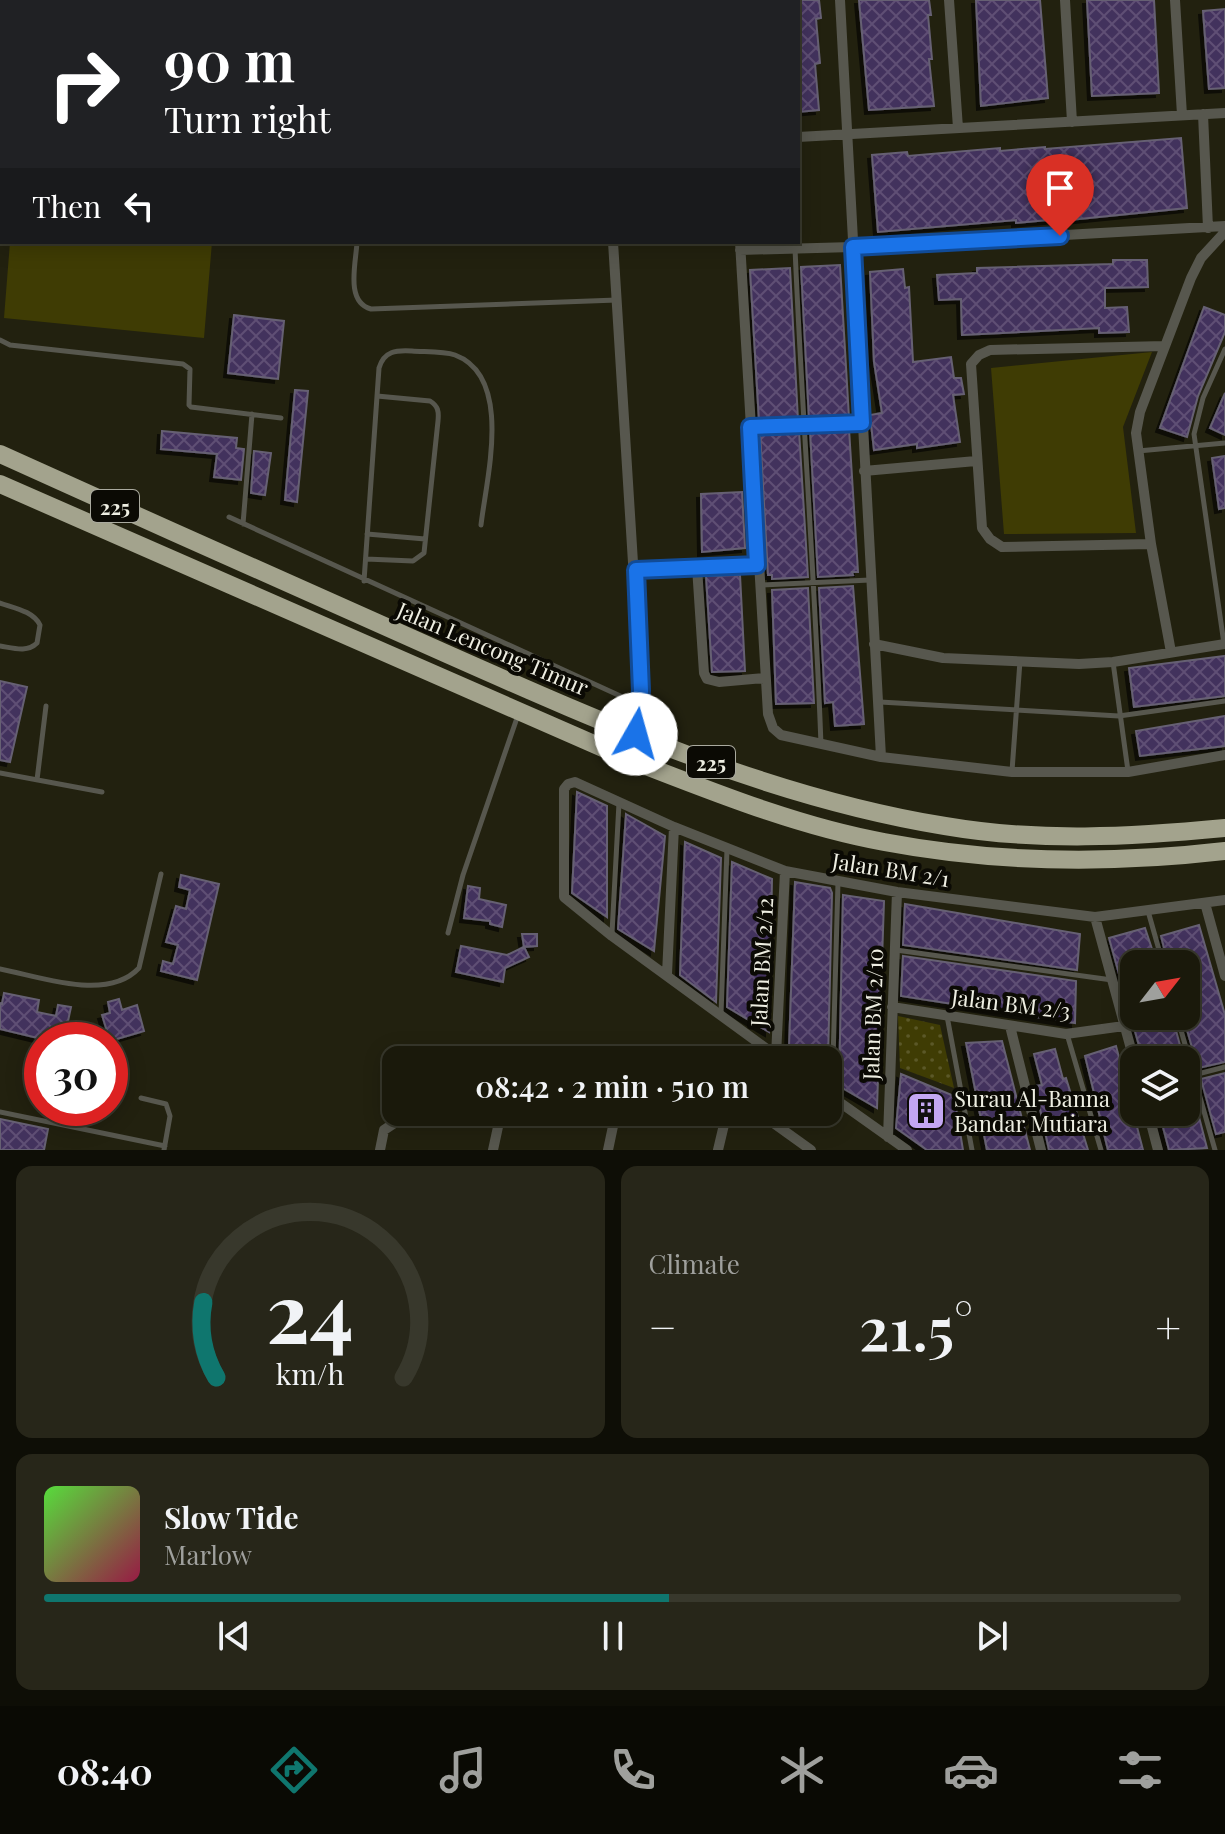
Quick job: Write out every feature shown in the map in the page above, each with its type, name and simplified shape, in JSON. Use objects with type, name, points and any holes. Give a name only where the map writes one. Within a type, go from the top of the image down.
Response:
[{"type":"highway","name":"Jalan Lencong Timur","points":[[0,454],[512,683],[636,734],[790,791],[947,827],[1041,836],[1140,837],[1225,828]]},
{"type":"highway","name":"Jalan Lencong Timur","points":[[1,485],[628,759],[804,821],[882,842],[942,851],[1032,858],[1130,859],[1225,851]]},
{"type":"street","points":[[840,0],[881,757]]},
{"type":"street","points":[[949,0],[958,128]]},
{"type":"street","points":[[1065,0],[1072,122]]},
{"type":"street","points":[[1175,0],[1182,115]]},
{"type":"street","points":[[800,137],[1225,113]]},
{"type":"street","points":[[1203,114],[1208,228]]},
{"type":"street","points":[[1225,229],[853,247],[740,246],[757,565],[768,714],[773,728],[781,735],[821,746],[881,757],[1012,772],[1128,772],[1225,755]]},
{"type":"street","points":[[1171,652],[1151,544],[1137,423],[1191,278],[1201,258],[1225,229]]},
{"type":"street","points":[[613,244],[636,570],[641,705],[636,734]]},
{"type":"street","points":[[1151,544],[1002,547],[990,539],[982,528],[971,364],[979,355],[990,350],[1165,346]]},
{"type":"street","points":[[864,471],[976,461]]},
{"type":"street","points":[[636,570],[757,565]]},
{"type":"street","points":[[697,567],[704,673],[707,679],[719,682],[765,678]]},
{"type":"street","points":[[874,644],[943,658],[1079,664],[1113,662],[1224,644]]},
{"type":"street","name":"Jalan BM 2/1","points":[[612,936],[564,897],[564,789],[575,782],[674,827],[785,871],[897,892],[1095,917],[1225,900]]},
{"type":"street","points":[[667,974],[674,827]]},
{"type":"street","name":"Jalan BM 2/12","points":[[779,1046],[785,871]]},
{"type":"street","name":"Jalan BM 2/10","points":[[888,1137],[897,892]]},
{"type":"street","points":[[1205,903],[1225,976]]},
{"type":"street","points":[[1095,917],[1120,1009]]},
{"type":"street","points":[[612,936],[763,1046]]},
{"type":"street","name":"Jalan BM 2/3","points":[[892,1007],[1066,1034],[1120,1027]]},
{"type":"street","points":[[1010,1026],[1041,1150]]},
{"type":"street","points":[[842,1104],[907,1150]]},
{"type":"street","points":[[380,1150],[384,1130],[390,1126]]},
{"type":"street","points":[[493,1150],[498,1126]]},
{"type":"street","points":[[608,1150],[613,1126]]},
{"type":"street","points":[[718,1150],[724,1126]]},
{"type":"street","points":[[778,1126],[811,1150]]},
{"type":"street","points":[[1152,1126],[1158,1150]]},
{"type":"lane","points":[[357,244],[354,291],[357,301],[371,309],[617,300]]},
{"type":"lane","points":[[795,248],[803,425],[815,582],[821,746]]},
{"type":"lane","points":[[0,340],[10,345],[183,364],[190,369],[191,407],[281,418]]},
{"type":"lane","points":[[1224,644],[1195,445],[1196,419],[1225,349]]},
{"type":"lane","points":[[364,581],[377,396],[382,359],[393,351],[454,355],[468,362],[485,388],[492,409],[494,438],[481,525]]},
{"type":"lane","points":[[365,559],[413,561],[424,553],[439,411],[430,401],[377,396]]},
{"type":"lane","points":[[243,524],[252,414]]},
{"type":"lane","points":[[750,427],[862,423]]},
{"type":"lane","points":[[1138,451],[1225,443]]},
{"type":"lane","points":[[229,517],[641,705]]},
{"type":"lane","points":[[367,534],[425,539]]},
{"type":"lane","points":[[760,585],[871,580]]},
{"type":"lane","points":[[0,603],[25,611],[40,625],[37,643],[30,648],[0,646]]},
{"type":"lane","points":[[1012,772],[1020,661]]},
{"type":"lane","points":[[1113,662],[1128,772]]},
{"type":"lane","points":[[878,702],[1119,716],[1225,701]]},
{"type":"lane","points":[[37,780],[46,706]]},
{"type":"lane","points":[[448,933],[463,875],[519,710]]},
{"type":"lane","points":[[0,773],[102,792]]},
{"type":"lane","points":[[612,936],[619,802]]},
{"type":"lane","points":[[721,1014],[727,848]]},
{"type":"lane","points":[[0,969],[97,987],[120,983],[131,977],[139,968],[161,874]]},
{"type":"lane","points":[[832,1046],[838,881]]},
{"type":"lane","points":[[1148,910],[1159,950]]},
{"type":"lane","points":[[894,950],[1113,980]]},
{"type":"lane","points":[[947,1015],[972,1150]]},
{"type":"lane","points":[[1066,1034],[1101,1150]]},
{"type":"lane","points":[[1200,1074],[1225,1067]]},
{"type":"lane","points":[[1200,1097],[1215,1150]]},
{"type":"lane","points":[[0,1112],[164,1148],[170,1116],[166,1104],[141,1098]]},
{"type":"shaded area","points":[[10,244],[212,244],[204,338],[4,318]]},
{"type":"shaded area","points":[[1152,352],[1123,427],[1136,533],[1004,534],[991,368]]},
{"type":"shaded area","points":[[898,1016],[940,1025],[954,1088],[900,1068]]},
{"type":"building","points":[[800,0],[819,0],[821,18],[816,19],[820,63],[815,64],[819,110],[800,112]]},
{"type":"building","points":[[859,0],[929,0],[932,59],[929,59],[934,106],[869,110]]},
{"type":"building","points":[[976,0],[1040,0],[1048,98],[981,106]]},
{"type":"building","points":[[1087,0],[1154,0],[1159,93],[1092,96]]},
{"type":"building","points":[[1225,9],[1225,88],[1209,89],[1203,11]]},
{"type":"building","points":[[1181,138],[1187,208],[1060,221],[1016,223],[1016,220],[878,232],[872,155],[907,152],[908,156],[1000,148],[1000,151],[1045,149]]},
{"type":"building","points":[[1113,260],[1147,260],[1148,287],[1105,288],[1105,308],[1127,307],[1129,332],[1099,333],[1099,328],[962,335],[961,299],[939,300],[937,275],[977,273],[977,268],[1113,264]]},
{"type":"building","points":[[840,265],[849,418],[809,419],[801,267]]},
{"type":"building","points":[[790,268],[798,420],[759,421],[750,270]]},
{"type":"building","points":[[903,269],[905,288],[909,287],[913,362],[951,357],[954,378],[961,378],[964,394],[953,395],[960,442],[874,450],[870,415],[882,413],[874,362],[870,272]]},
{"type":"building","points":[[1204,307],[1225,315],[1225,332],[1198,396],[1187,437],[1160,428]]},
{"type":"building","points":[[234,315],[284,321],[278,379],[228,373]]},
{"type":"building","points":[[295,390],[308,391],[297,502],[285,500]]},
{"type":"building","points":[[1225,393],[1225,435],[1210,428]]},
{"type":"building","points":[[849,429],[858,572],[818,577],[810,430]]},
{"type":"building","points":[[162,431],[237,438],[236,448],[244,449],[241,480],[214,477],[217,454],[161,449]]},
{"type":"building","points":[[799,431],[808,577],[772,579],[772,575],[768,575],[760,432]]},
{"type":"building","points":[[254,451],[271,453],[265,495],[251,493]]},
{"type":"building","points":[[1225,456],[1225,508],[1219,509],[1212,458]]},
{"type":"building","points":[[742,492],[745,548],[702,552],[701,494]]},
{"type":"building","points":[[740,575],[745,671],[712,672],[706,576]]},
{"type":"building","points":[[853,586],[864,724],[835,726],[833,702],[825,703],[819,588]]},
{"type":"building","points":[[808,588],[814,703],[776,704],[772,590]]},
{"type":"building","points":[[1225,656],[1225,696],[1134,707],[1129,668]]},
{"type":"building","points":[[0,681],[27,687],[10,762],[0,760]]},
{"type":"building","points":[[1225,716],[1225,746],[1140,756],[1136,731]]},
{"type":"building","points":[[577,792],[607,806],[607,917],[572,893]]},
{"type":"building","points":[[626,814],[665,836],[654,951],[618,929]]},
{"type":"building","points":[[685,842],[721,858],[716,1002],[680,975]]},
{"type":"building","points":[[732,862],[772,879],[769,1032],[727,1007]]},
{"type":"building","points":[[181,875],[219,884],[197,980],[161,971],[163,961],[173,964],[178,945],[166,942],[176,906],[186,909],[190,890],[179,887]]},
{"type":"building","points":[[795,882],[830,888],[832,893],[828,1046],[789,1046]]},
{"type":"building","points":[[468,886],[480,888],[479,899],[506,905],[502,927],[490,924],[490,921],[464,918]]},
{"type":"building","points":[[843,895],[884,901],[877,1108],[842,1088]]},
{"type":"building","points":[[905,904],[1080,934],[1077,970],[903,945]]},
{"type":"building","points":[[1199,925],[1225,1015],[1225,1062],[1200,1068],[1200,1046],[1192,1046],[1187,1030],[1200,1030],[1200,950],[1164,950],[1161,936]]},
{"type":"building","points":[[1145,928],[1152,950],[1120,950],[1120,977],[1109,938]]},
{"type":"building","points":[[522,934],[537,934],[537,946],[524,947]]},
{"type":"building","points":[[461,946],[507,955],[524,947],[529,957],[505,968],[503,982],[456,972]]},
{"type":"building","points":[[903,956],[1076,981],[1075,1023],[901,996]]},
{"type":"building","points":[[4,993],[39,1000],[37,1012],[56,1016],[58,1005],[71,1007],[68,1022],[24,1022],[24,1035],[0,1029]]},
{"type":"building","points":[[119,999],[122,1010],[137,1005],[144,1031],[128,1036],[128,1022],[104,1022],[102,1015],[110,1013],[108,1002]]},
{"type":"building","points":[[1135,1030],[1176,1030],[1180,1046],[1139,1046]]},
{"type":"building","points":[[1002,1041],[1030,1150],[987,1150],[966,1043]]},
{"type":"building","points":[[1116,1046],[1120,1061],[1120,1126],[1137,1126],[1143,1150],[1108,1150],[1085,1056]]},
{"type":"building","points":[[1055,1049],[1088,1150],[1049,1150],[1035,1086],[1042,1085],[1034,1054]]},
{"type":"building","points":[[1225,1073],[1225,1132],[1216,1134],[1201,1079]]},
{"type":"building","name":"Surau Al-Banna Bandar Mutiara","points":[[901,1074],[954,1096],[963,1150],[927,1150],[896,1128]]},
{"type":"building","points":[[0,1119],[48,1129],[44,1150],[0,1150]]},
{"type":"building","points":[[1200,1121],[1207,1148],[1169,1150],[1163,1126],[1200,1126]]},
{"type":"place","name":"Surau Al-Banna Bandar Mutiara","points":[[926,1111]]},
{"type":"route","points":[[636,734],[641,705],[636,570],[757,565],[750,427],[862,423],[853,247],[1060,236]]}]
